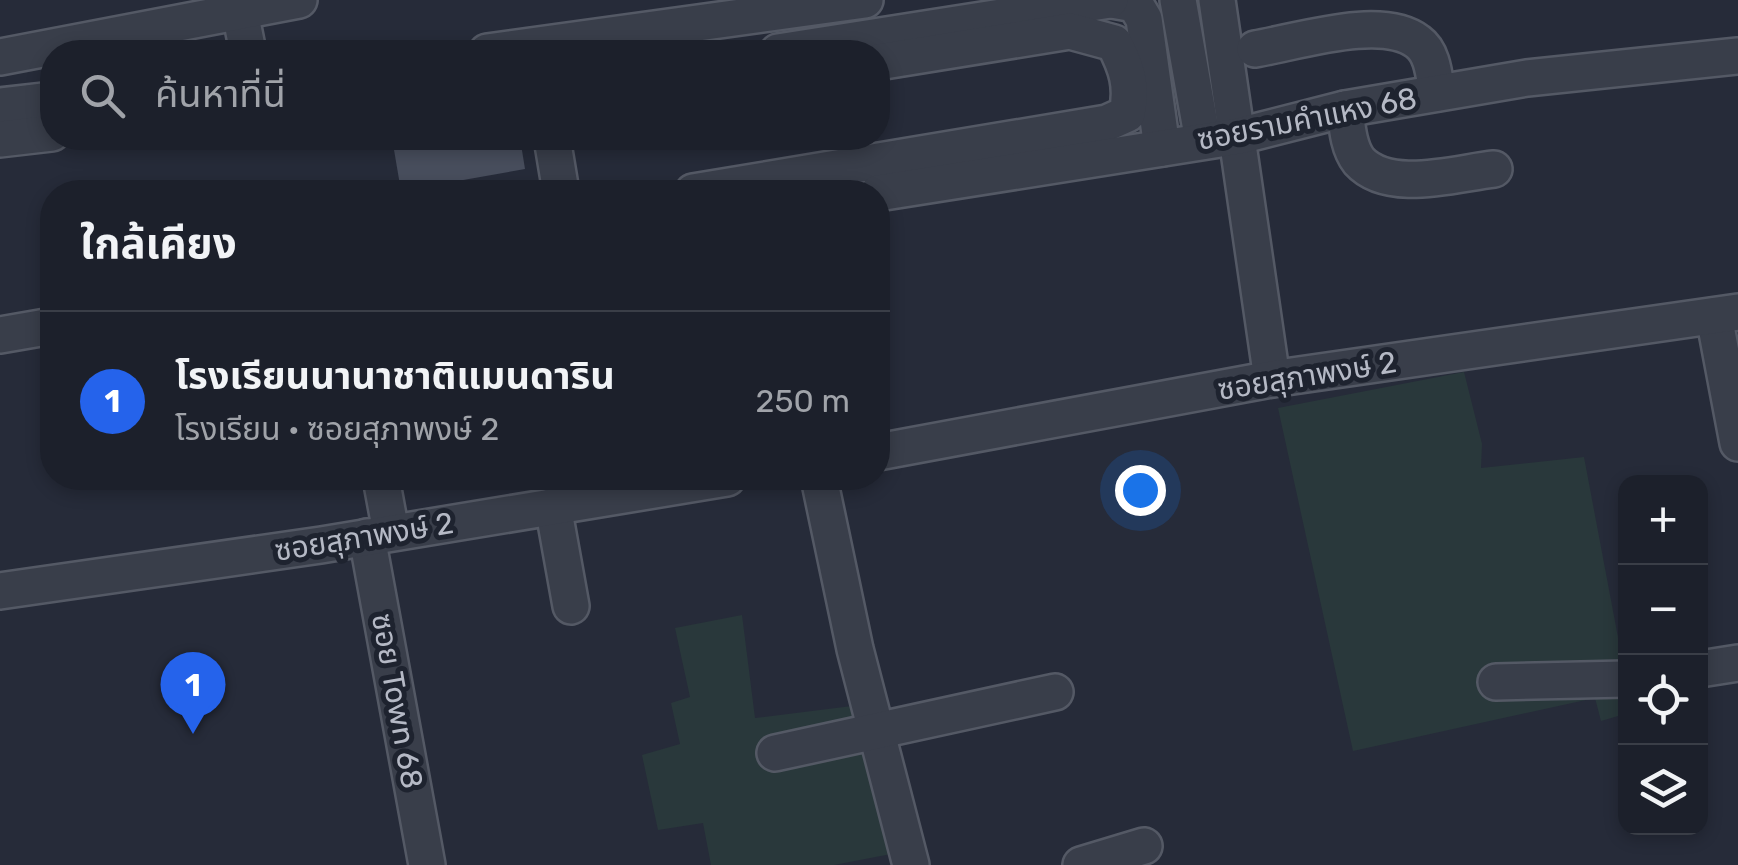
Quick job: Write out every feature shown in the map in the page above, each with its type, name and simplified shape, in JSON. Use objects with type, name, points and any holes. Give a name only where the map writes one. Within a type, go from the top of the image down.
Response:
[{"type":"street","points":[[668,40],[729,36],[866,0]]},
{"type":"street","points":[[855,40],[1111,0],[1165,6]]},
{"type":"street","points":[[1216,0],[1272,380]]},
{"type":"street","points":[[253,40],[267,5]]},
{"type":"street","points":[[87,40],[267,5]]},
{"type":"street","points":[[1165,6],[1203,141]]},
{"type":"street","points":[[1162,148],[1165,6]]},
{"type":"street","points":[[1255,49],[1368,28],[1394,32],[1419,42],[1431,60],[1437,93]]},
{"type":"street","points":[[765,180],[1107,123],[1127,114],[1131,94],[1127,68],[1114,43],[1070,32],[890,60]]},
{"type":"street","points":[[0,57],[40,49]]},
{"type":"street","name":"ซอยรามคำแหง 68","points":[[890,191],[1239,136],[1345,109],[1527,78],[1738,56]]},
{"type":"street","points":[[0,106],[40,101]]},
{"type":"street","points":[[1345,109],[1350,142],[1360,161],[1379,174],[1396,180],[1494,169]]},
{"type":"street","points":[[0,139],[40,134]]},
{"type":"street","points":[[554,150],[559,180]]},
{"type":"street","points":[[1726,314],[1738,443]]},
{"type":"street","name":"ซอยสุภาพงษ์ 2","points":[[890,450],[1272,380],[1726,314]]},
{"type":"street","points":[[0,334],[40,328]]},
{"type":"street","name":"ซอย Town 68","points":[[381,490],[379,534],[426,865]]},
{"type":"street","name":"ซอยสุภาพงษ์ 2","points":[[0,591],[652,490]]},
{"type":"street","points":[[822,490],[855,649],[911,865]]},
{"type":"street","points":[[553,506],[571,606]]},
{"type":"street","points":[[1708,668],[1738,663]]},
{"type":"street","points":[[1496,682],[1618,679]]},
{"type":"street","points":[[775,753],[1055,692]]},
{"type":"street","points":[[1081,865],[1144,846]]},
{"type":"shaded area","points":[[1464,372],[1482,444],[1481,468],[1584,457],[1618,637],[1618,716],[1601,721],[1595,698],[1353,751],[1278,408]]},
{"type":"shaded area","points":[[742,615],[755,718],[852,706],[891,854],[834,865],[711,865],[703,823],[658,830],[642,755],[680,744],[671,703],[690,697],[675,628]]},
{"type":"building","points":[[394,150],[522,150],[525,169],[463,180],[399,180]]},
{"type":"place","name":"โรงเรียนนานาชาติแมนดาริน","points":[[193,734]]}]
